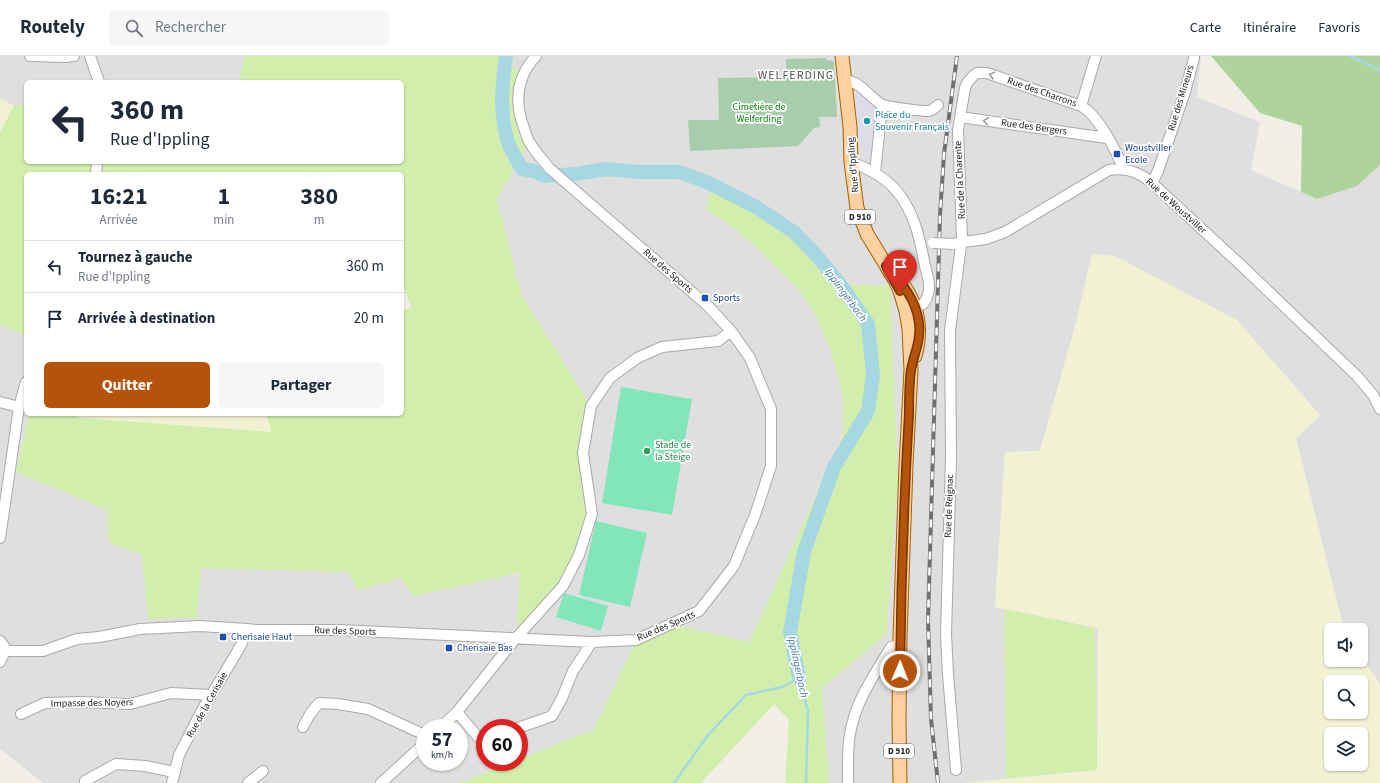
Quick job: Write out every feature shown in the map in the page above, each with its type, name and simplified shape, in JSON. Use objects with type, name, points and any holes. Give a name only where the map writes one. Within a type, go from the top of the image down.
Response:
[{"type":"main road","name":"Rue d'Ippling","points":[[842,56],[850,127],[851,162],[857,208],[872,244],[919,323],[918,347],[911,370],[906,465],[900,645],[900,783]]},
{"type":"street","points":[[30,56],[74,56]]},
{"type":"street","points":[[90,56],[98,80]]},
{"type":"street","name":"Rue des Sports","points":[[6,651],[43,651],[77,639],[99,637],[140,629],[200,626],[256,630],[340,630],[592,642],[636,640],[699,611],[734,566],[755,515],[771,466],[771,409],[750,358],[731,331],[708,306],[549,168],[529,142],[519,115],[518,100],[520,83],[524,72],[536,56]]},
{"type":"street","points":[[1081,106],[1096,56]]},
{"type":"street","name":"Rue des Mineurs","points":[[1152,183],[1158,171],[1185,92],[1194,58]]},
{"type":"street","name":"Rue des Charrons","points":[[960,117],[967,83],[973,76],[981,73],[992,74],[1081,106],[1092,114],[1116,151],[1124,168]]},
{"type":"street","points":[[844,80],[857,84],[882,105],[928,111],[932,110],[938,105]]},
{"type":"street","points":[[875,173],[882,105]]},
{"type":"street","name":"Rue des Bergers","points":[[960,117],[1107,138]]},
{"type":"street","name":"Rue de la Charente","points":[[957,243],[961,184],[958,140],[960,117]]},
{"type":"street","points":[[851,162],[875,173],[889,183],[902,198],[911,216],[920,241],[929,291],[924,303],[911,309]]},
{"type":"street","points":[[920,241],[933,243],[957,243],[986,239],[1005,232],[1109,170],[1124,168]]},
{"type":"street","name":"Rue de Woustviller","points":[[1124,168],[1138,174],[1152,183],[1243,267],[1376,395],[1380,409]]},
{"type":"street","name":"Rue de Reignac","points":[[956,770],[948,674],[946,618],[951,457],[950,330],[957,243]]},
{"type":"street","points":[[450,719],[457,712],[516,638],[563,586],[579,554],[592,514],[583,453],[591,406],[610,378],[638,358],[662,347],[718,341],[731,331]]},
{"type":"street","points":[[0,538],[18,407],[24,388]]},
{"type":"street","points":[[0,403],[18,407]]},
{"type":"street","name":"Rue de la Cerisaie","points":[[172,783],[179,755],[202,710],[240,645],[247,629]]},
{"type":"street","points":[[0,641],[6,651],[0,662]]},
{"type":"street","points":[[528,724],[552,716],[562,698],[573,672],[592,642]]},
{"type":"street","points":[[848,783],[848,758],[853,721],[866,689],[891,647],[900,645]]},
{"type":"street","name":"Impasse des Noyers","points":[[21,714],[45,704],[81,702],[130,704],[171,693],[211,695]]},
{"type":"street","points":[[303,727],[310,714],[319,703],[338,704],[368,709],[416,731]]},
{"type":"street","points":[[457,712],[476,736]]},
{"type":"street","points":[[381,783],[416,751]]},
{"type":"street","points":[[85,781],[116,764],[145,766],[174,772]]},
{"type":"street","points":[[248,783],[263,771]]},
{"type":"shaded area","points":[[0,56],[244,56],[239,80],[24,80],[24,105],[14,106],[0,98]]},
{"type":"shaded area","points":[[507,56],[1201,56],[1197,97],[1260,122],[1251,170],[1317,199],[1357,186],[1380,165],[1380,684],[1368,666],[1368,623],[1342,623],[1296,438],[1320,416],[1093,254],[1074,330],[1040,451],[1005,452],[995,607],[1098,628],[1097,770],[964,783],[829,783],[822,688],[886,635],[890,286],[840,284],[817,256],[794,232],[756,207],[712,184],[707,210],[734,228],[758,249],[801,292],[817,318],[829,346],[843,400],[843,435],[749,642],[672,624],[636,640],[595,729],[528,755],[528,719],[476,719],[476,771],[489,771],[461,783],[43,783],[0,749],[0,324],[24,336],[24,416],[29,416],[16,472],[107,510],[108,542],[142,555],[149,619],[201,568],[349,572],[359,590],[401,578],[414,596],[521,573],[516,637],[583,453],[591,406],[522,296],[497,199],[529,142],[519,115],[522,79]]},
{"type":"shaded area","name":"Place du Souvenir Français","points":[[855,90],[879,106],[873,161],[868,161],[857,135]]},
{"type":"green space","points":[[244,56],[507,56],[522,79],[519,88],[529,142],[497,199],[522,296],[591,406],[583,453],[592,514],[563,586],[516,638],[520,573],[414,596],[401,578],[358,590],[348,572],[201,568],[197,618],[148,619],[142,555],[108,542],[107,510],[16,472],[29,416],[75,416],[80,418],[272,432],[267,416],[404,416],[404,310],[411,308],[404,286],[404,172],[24,172],[24,336],[0,324],[0,133],[14,106],[24,105],[24,164],[404,164],[404,80],[239,80]]},
{"type":"green space","points":[[1211,56],[1380,56],[1380,165],[1357,186],[1317,199],[1301,192],[1302,126],[1260,113]]},
{"type":"green space","name":"Cimetière de Welferding","points":[[826,58],[826,60],[834,61],[837,117],[819,117],[820,127],[814,128],[798,146],[690,151],[688,120],[719,120],[718,78],[786,77],[786,59]]},
{"type":"green space","points":[[0,98],[14,106],[0,133]]},
{"type":"green space","points":[[711,184],[763,211],[793,231],[812,249],[840,284],[890,286],[898,480],[886,635],[822,688],[829,783],[785,783],[789,720],[774,704],[701,783],[461,783],[489,771],[528,771],[528,755],[594,729],[636,640],[672,624],[749,642],[843,436],[843,400],[838,376],[829,346],[817,318],[801,292],[758,249],[734,228],[706,210]]},
{"type":"green space","points":[[1092,254],[1115,256],[1237,320],[1320,415],[1296,439],[1342,623],[1324,623],[1324,667],[1368,666],[1380,684],[1380,783],[964,783],[1097,770],[1098,628],[995,607],[1005,452],[1040,451],[1074,330]]},
{"type":"green space","name":"Stade de la Steige","points":[[621,387],[692,399],[672,515],[602,503]]},
{"type":"green space","points":[[74,416],[267,416],[272,432],[79,418]]},
{"type":"green space","points":[[596,521],[647,533],[630,607],[579,595]]},
{"type":"green space","points":[[564,593],[608,606],[601,631],[556,617]]},
{"type":"green space","points":[[1004,609],[1095,628],[1097,770],[1006,778]]},
{"type":"waterway","name":"Ipplingerbach","points":[[506,56],[502,99],[503,120],[509,145],[522,169],[534,171],[544,176],[575,174],[606,169],[640,172],[680,172],[711,184],[756,207],[794,232],[817,256],[840,284],[868,324],[873,375],[868,411],[834,467],[804,552],[790,632],[799,678]]},
{"type":"waterway","points":[[1350,56],[1380,70]]},
{"type":"waterway","points":[[674,783],[708,735],[746,695],[782,687],[799,678],[808,711],[806,783]]},
{"type":"railway","points":[[938,783],[931,719],[928,620],[940,215],[944,154],[957,56]]},
{"type":"place","name":"Place du Souvenir Français","points":[[867,121]]},
{"type":"place","name":"Woustviller Ecole","points":[[1117,154]]},
{"type":"place","name":"Sports","points":[[705,298]]},
{"type":"place","name":"Stade de la Steige","points":[[647,451]]},
{"type":"place","name":"Cherisaie Haut","points":[[223,637]]},
{"type":"place","name":"Cherisaie Bas","points":[[449,648]]},
{"type":"district","name":"WELFERDING","points":[[796,75]]},
{"type":"route","points":[[900,291],[886,266],[902,282],[910,294],[916,308],[919,323],[918,347],[911,370],[906,465],[900,671]]}]
